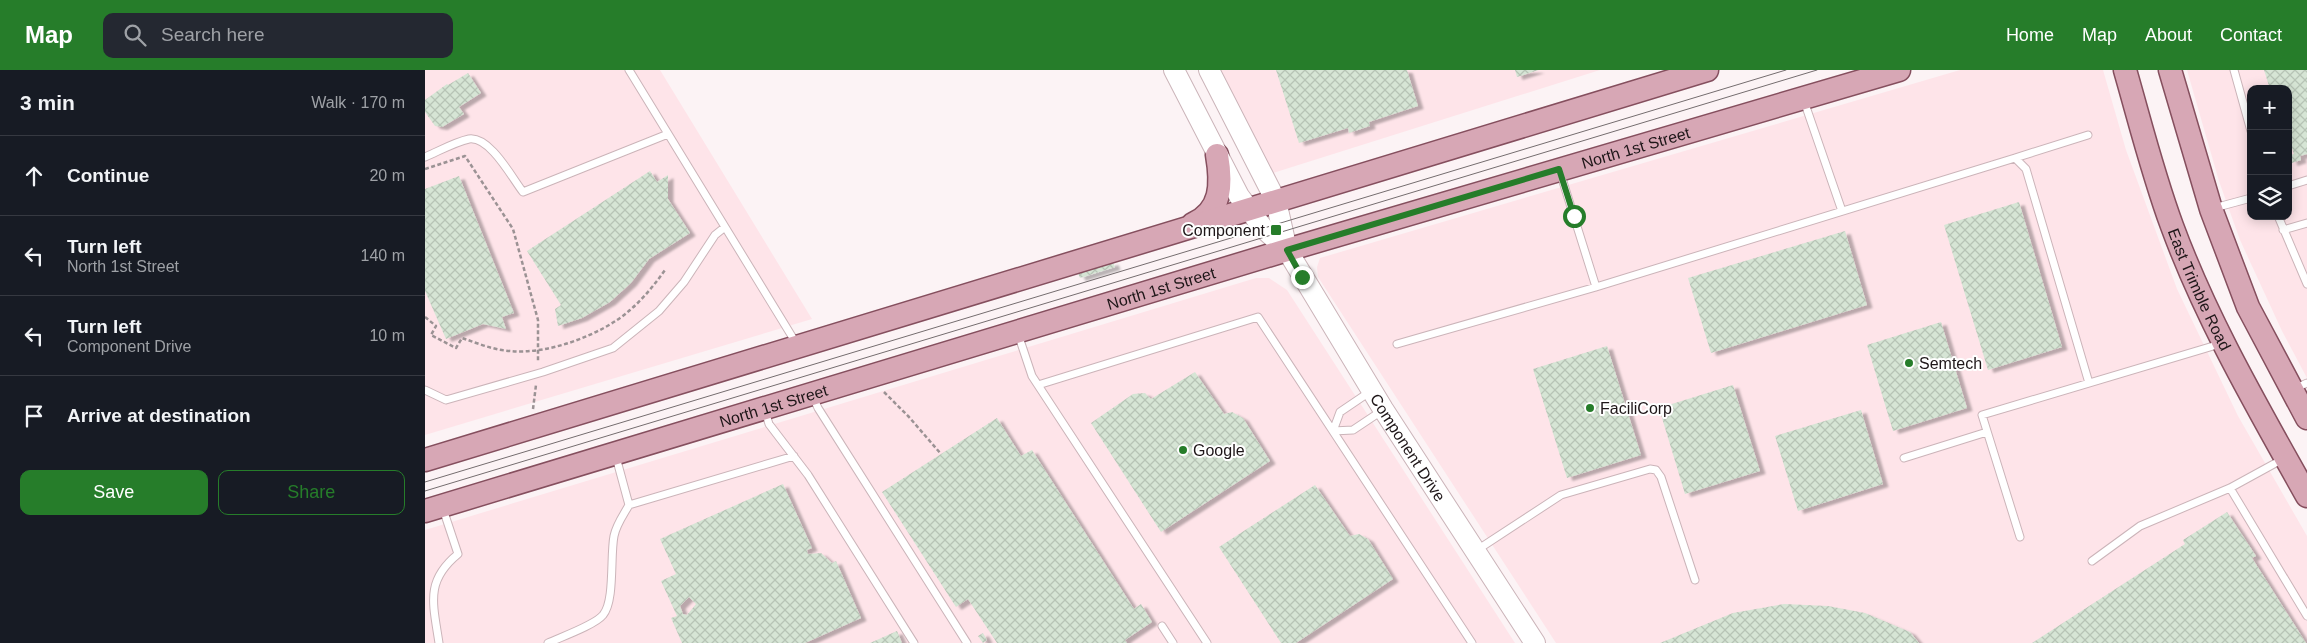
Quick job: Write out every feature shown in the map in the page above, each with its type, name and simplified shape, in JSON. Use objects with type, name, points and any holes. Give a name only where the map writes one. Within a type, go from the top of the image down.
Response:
[{"type":"main road","points":[[425,460],[799,348],[1707,70]]},
{"type":"main road","name":"North 1st Street","points":[[434,508],[1287,250],[1899,70]]},
{"type":"main road","name":"East Trimble Road","points":[[2125,70],[2173,227],[2223,343],[2307,496]]},
{"type":"main road","points":[[2170,70],[2211,209],[2248,306],[2299,386],[2307,418]]},
{"type":"main road","points":[[1175,233],[1206,218],[1213,208],[1221,180],[1217,155]]},
{"type":"street","name":"Component Drive","points":[[1174,70],[1217,155],[1248,210],[1287,250],[1371,390],[1534,643]]},
{"type":"street","name":"Component Drive","points":[[1209,70],[1275,201],[1287,250]]},
{"type":"lane","points":[[629,70],[799,348]]},
{"type":"lane","points":[[2234,70],[2251,130]]},
{"type":"lane","points":[[1803,98],[1842,212]]},
{"type":"lane","points":[[425,157],[470,139],[482,142],[492,149],[523,192],[668,134]]},
{"type":"lane","points":[[1397,344],[1595,287],[2088,135]]},
{"type":"lane","points":[[2015,158],[2026,169],[2089,383]]},
{"type":"lane","points":[[1559,169],[1595,287]]},
{"type":"lane","points":[[2292,185],[2307,180]]},
{"type":"lane","points":[[2211,209],[2247,199]]},
{"type":"lane","points":[[2279,220],[2307,284]]},
{"type":"lane","points":[[2283,230],[2307,223]]},
{"type":"lane","points":[[425,390],[446,400],[537,374],[613,348],[659,311],[684,282],[715,235],[725,227]]},
{"type":"lane","points":[[1038,385],[1258,318],[1472,643]]},
{"type":"lane","points":[[1017,332],[1032,376],[1207,643]]},
{"type":"lane","points":[[2020,537],[1981,415],[2223,343]]},
{"type":"lane","points":[[1333,431],[1340,412],[1371,390]]},
{"type":"lane","points":[[812,394],[818,408],[967,643]]},
{"type":"lane","points":[[764,408],[769,424],[808,474],[914,643]]},
{"type":"lane","points":[[1333,431],[1353,430],[1383,409]]},
{"type":"lane","points":[[1904,458],[1987,432]]},
{"type":"lane","points":[[548,643],[581,628],[603,615],[610,596],[610,561],[614,533],[629,504],[615,453]]},
{"type":"lane","points":[[629,504],[794,456]]},
{"type":"lane","points":[[2092,560],[2140,526],[2230,488],[2286,458]]},
{"type":"lane","points":[[1475,551],[1561,496],[1650,469],[1656,470],[1661,477],[1695,580]]},
{"type":"lane","points":[[2230,488],[2307,616]]},
{"type":"lane","points":[[434,508],[458,554],[443,564],[432,582],[431,595],[439,643]]},
{"type":"lane","points":[[1162,626],[1173,643]]},
{"type":"path","points":[[425,169],[465,156],[513,229],[538,320],[537,374],[532,411]]},
{"type":"path","points":[[425,316],[436,326],[431,335],[456,348],[462,338],[500,350],[538,350],[598,332],[629,312],[647,294],[665,270]]},
{"type":"path","points":[[881,389],[909,417],[941,454]]},
{"type":"shaded area","points":[[425,70],[660,70],[812,319],[425,435]]},
{"type":"shaded area","points":[[1219,70],[1600,70],[1273,173]]},
{"type":"shaded area","points":[[1960,70],[2103,70],[2126,150],[2177,289],[2238,416],[2307,536],[2307,643],[1556,643],[1318,277],[1317,267],[1320,258]]},
{"type":"shaded area","points":[[2187,70],[2307,70],[2307,378],[2282,331],[2240,240],[2219,181]]},
{"type":"shaded area","points":[[1256,278],[1269,278],[1287,290],[1515,643],[425,643],[425,530]]},
{"type":"building","points":[[1276,70],[1407,70],[1418,106],[1369,122],[1370,126],[1349,133],[1348,128],[1299,143]]},
{"type":"building","points":[[1515,70],[1539,70],[1517,77]]},
{"type":"building","points":[[2264,70],[2307,70],[2307,154],[2300,156],[2301,160],[2292,163],[2292,154],[2294,154],[2292,148],[2292,85],[2269,85]]},
{"type":"building","points":[[468,73],[481,93],[459,107],[464,114],[442,127],[435,126],[425,112],[425,100],[447,84]]},
{"type":"building","points":[[650,171],[657,182],[668,175],[668,199],[690,233],[649,259],[631,283],[610,302],[582,318],[558,326],[555,309],[561,305],[527,251]]},
{"type":"building","points":[[459,176],[514,313],[502,317],[506,329],[483,324],[446,339],[425,291],[425,189]]},
{"type":"building","points":[[2019,202],[2062,347],[1988,370],[1944,225]]},
{"type":"building","points":[[1845,231],[1867,305],[1711,353],[1688,278]]},
{"type":"building","points":[[1113,262],[1115,267],[1080,278],[1078,273]]},
{"type":"building","points":[[1941,322],[1967,408],[1893,431],[1867,345]]},
{"type":"building","points":[[1607,346],[1641,455],[1567,478],[1533,369]]},
{"type":"building","points":[[1195,372],[1224,414],[1232,412],[1243,418],[1270,461],[1161,532],[1091,423],[1133,394],[1145,393],[1151,399]]},
{"type":"building","points":[[1733,385],[1760,471],[1685,494],[1659,408]]},
{"type":"building","points":[[1861,410],[1883,484],[1798,511],[1775,436]]},
{"type":"building","points":[[997,418],[1021,456],[1032,450],[1134,609],[1141,604],[1152,622],[1125,640],[1127,643],[997,643],[968,599],[956,607],[882,492]]},
{"type":"building","points":[[783,484],[812,548],[807,550],[808,554],[821,553],[832,563],[836,561],[861,618],[805,643],[682,643],[671,618],[677,616],[661,581],[676,574],[660,539]],"holes":[[[689,597],[696,604],[687,615],[683,614],[680,606]]]},
{"type":"building","points":[[1315,485],[1350,536],[1359,534],[1368,539],[1393,579],[1296,643],[1281,643],[1219,547]]},
{"type":"building","points":[[2227,512],[2256,556],[2252,558],[2306,643],[2032,643],[2185,544],[2183,540]]},
{"type":"building","points":[[1784,604],[1828,606],[1865,613],[1910,632],[1919,643],[1660,643],[1733,613]]},
{"type":"building","points":[[897,631],[902,643],[870,643]]},
{"type":"building","points":[[983,633],[987,640],[983,643],[978,636]]},
{"type":"tram line","points":[[425,482],[1786,70]]},
{"type":"tram line","points":[[425,491],[1817,70]]},
{"type":"place","name":"Component","points":[[1276,230]]},
{"type":"place","name":"Semtech","points":[[1909,363]]},
{"type":"place","name":"FaciliCorp","points":[[1590,408]]},
{"type":"place","name":"Google","points":[[1183,450]]},
{"type":"route","points":[[1302,277],[1287,250],[1559,169],[1574,216]]}]
